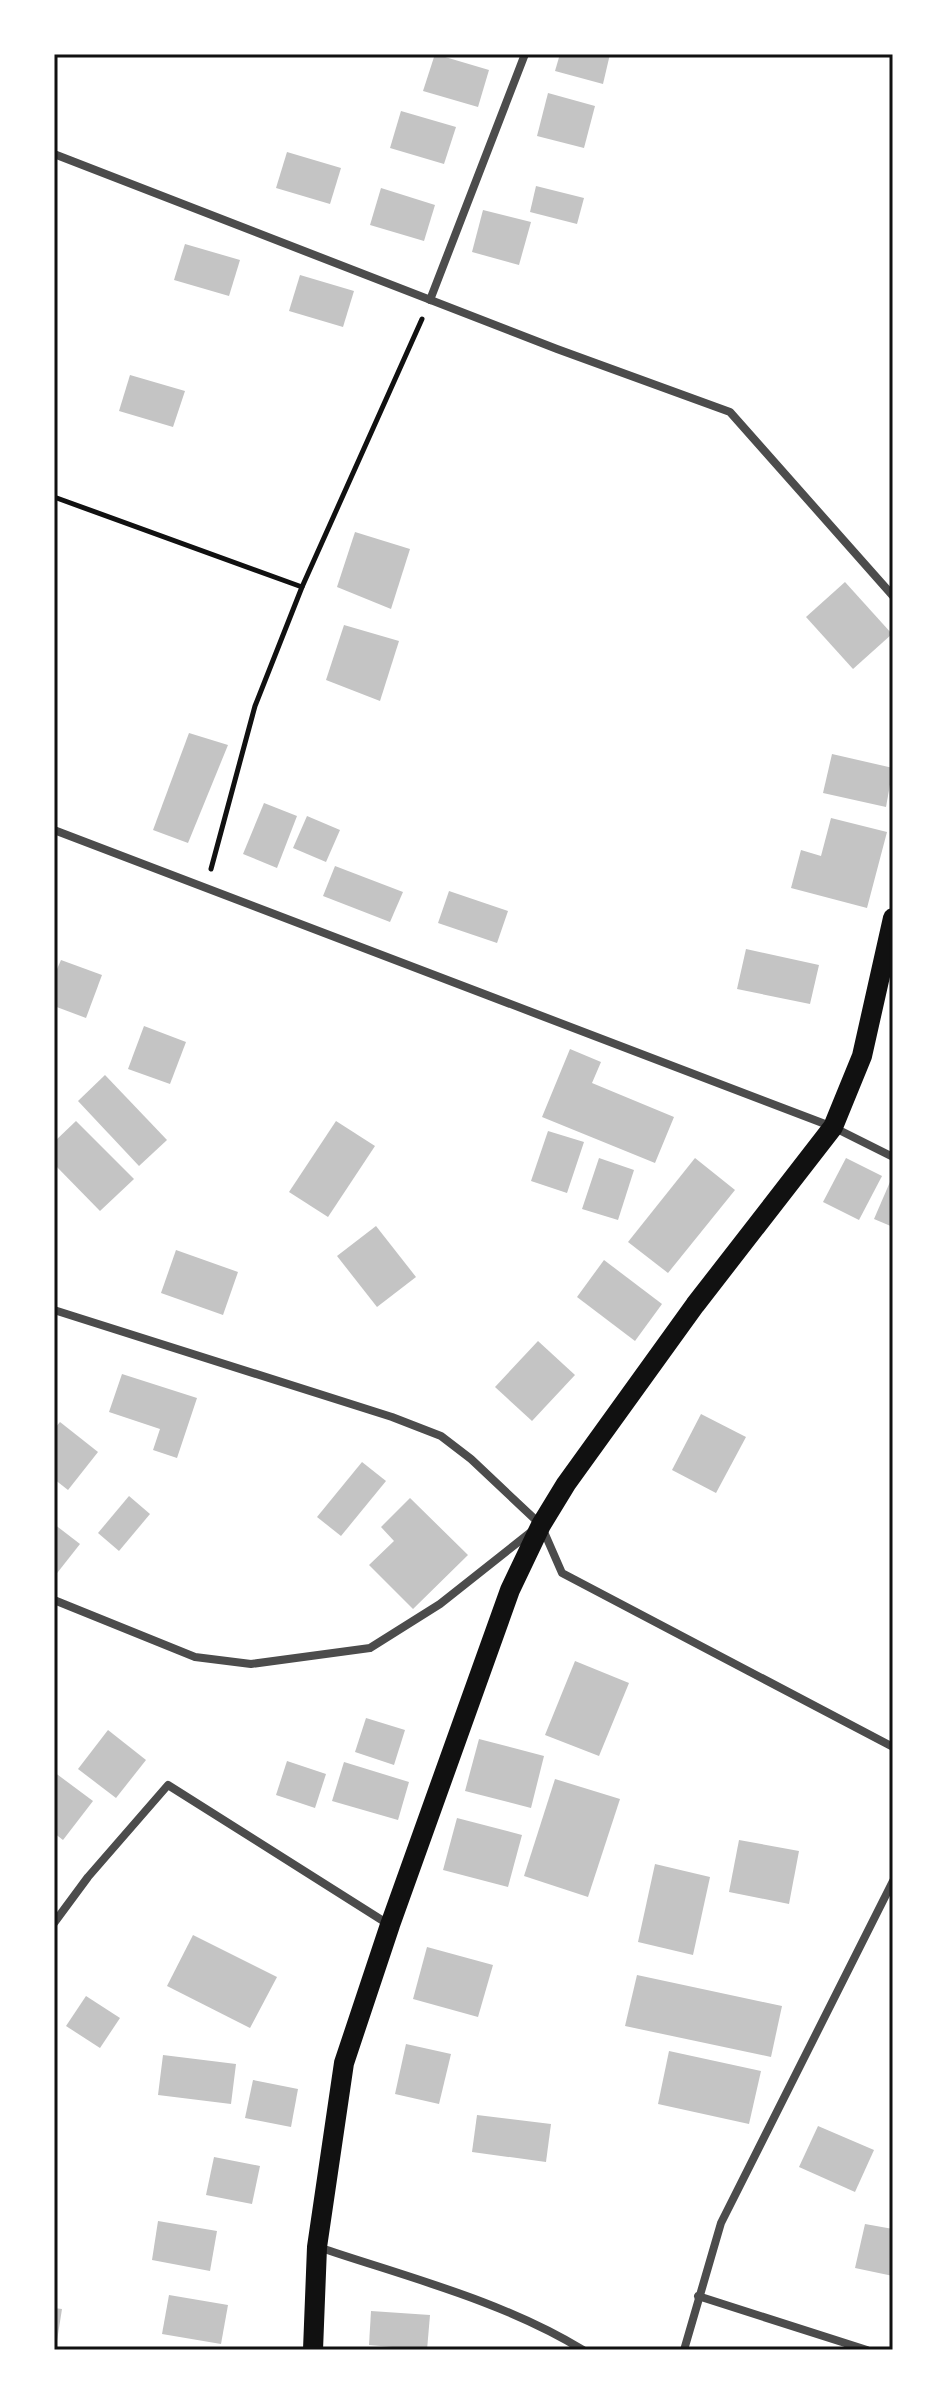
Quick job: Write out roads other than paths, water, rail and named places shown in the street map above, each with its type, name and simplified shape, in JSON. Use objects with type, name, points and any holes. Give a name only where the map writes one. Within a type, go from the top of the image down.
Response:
[{"type":"main road","points":[[313,2350],[317,2247],[344,2063],[510,1590],[541,1525],[566,1484],[695,1305],[833,1127],[862,1056],[893,918]]},
{"type":"street","points":[[430,300],[525,54]]},
{"type":"street","points":[[54,154],[600,365],[730,412],[893,596]]},
{"type":"street","points":[[54,830],[833,1127],[893,1157]]},
{"type":"street","points":[[54,1310],[441,1436],[471,1459],[541,1525],[562,1573],[893,1747]]},
{"type":"street","points":[[54,1600],[195,1657],[251,1664],[370,1648],[440,1604],[541,1525]]},
{"type":"street","points":[[54,1923],[88,1877],[168,1785],[390,1925]]},
{"type":"street","points":[[684,2350],[721,2223],[893,1881]]},
{"type":"street","points":[[317,2247],[475,2299],[557,2334],[583,2350]]},
{"type":"street","points":[[698,2296],[867,2350]]}]
